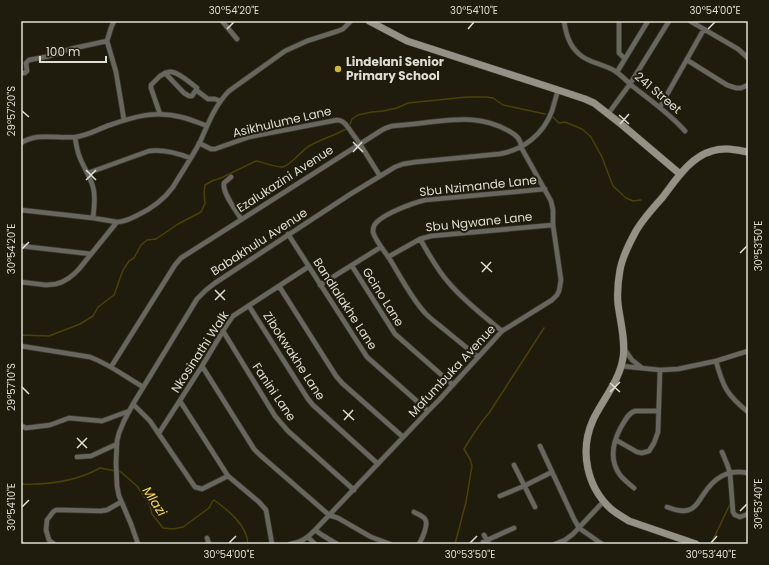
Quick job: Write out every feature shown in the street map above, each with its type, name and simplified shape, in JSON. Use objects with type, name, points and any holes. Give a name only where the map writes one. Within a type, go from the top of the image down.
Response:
[{"type":"street","points":[[114,21],[107,41],[116,72],[124,120]]},
{"type":"street","points":[[222,21],[236,39]]},
{"type":"street","points":[[21,210],[117,222],[129,220],[147,211],[159,203],[173,187],[199,143],[220,101],[225,95],[285,51],[307,41],[343,29],[351,21]]},
{"type":"street","points":[[369,21],[424,47],[584,99],[608,114],[680,174]]},
{"type":"street","name":"241 Street","points":[[564,21],[569,40],[572,46],[580,54],[585,58],[616,72],[660,107],[685,131]]},
{"type":"street","points":[[619,21],[619,53],[625,60]]},
{"type":"street","name":"241 Street","points":[[616,72],[625,60],[648,21]]},
{"type":"street","points":[[608,114],[630,84],[669,21]]},
{"type":"street","points":[[690,21],[738,49],[748,58]]},
{"type":"street","points":[[660,107],[704,29]]},
{"type":"street","points":[[21,73],[25,73],[27,71],[26,63],[29,60],[50,56],[80,46],[107,41]]},
{"type":"street","points":[[687,60],[727,85],[736,88],[741,88],[748,85]]},
{"type":"street","points":[[160,114],[151,85],[165,73],[169,72],[173,72],[197,88],[196,90],[208,99],[220,101]]},
{"type":"street","points":[[165,73],[184,93],[189,96],[192,96],[196,90]]},
{"type":"street","name":"Babakhulu Avenue","points":[[138,544],[117,492],[116,466],[119,433],[133,404],[197,299],[215,283],[288,234],[395,168],[409,163],[499,154],[522,147],[543,129],[552,111],[558,90]]},
{"type":"street","points":[[21,143],[36,137],[75,137],[84,135],[124,120],[143,115],[160,114],[182,117],[207,126]]},
{"type":"street","name":"Ezalukazini Avenue","points":[[111,367],[178,261],[241,219],[386,128],[472,119],[490,123],[506,130],[519,138],[522,147]]},
{"type":"street","name":"Asikhulume Lane","points":[[199,143],[211,149],[215,149],[249,137],[340,120],[345,123],[360,144]]},
{"type":"street","points":[[75,137],[78,154],[94,189],[93,218]]},
{"type":"street","points":[[360,144],[380,176]]},
{"type":"street","name":"Mafumbuka Avenue","points":[[290,544],[299,542],[308,537],[315,530],[453,385],[502,331],[552,300],[557,295],[561,280],[552,225],[552,205],[522,147]]},
{"type":"street","points":[[696,544],[629,521],[611,509],[597,492],[591,481],[586,461],[587,442],[589,431],[594,419],[615,382],[621,366],[624,347],[618,299],[620,268],[637,230],[680,174],[694,160],[704,154],[721,149],[748,152]]},
{"type":"street","points":[[88,173],[149,151],[166,151],[190,158]]},
{"type":"street","points":[[231,177],[224,182],[223,187],[241,219]]},
{"type":"street","name":"Sbu Nzimande Lane","points":[[381,247],[373,233],[376,223],[382,218],[410,204],[425,200],[545,189]]},
{"type":"street","points":[[21,282],[46,285],[62,282],[74,274],[117,222]]},
{"type":"street","name":"Sbu Ngwane Lane","points":[[388,257],[420,239],[431,236],[552,225]]},
{"type":"street","name":"Bandlalakhe Lane","points":[[288,234],[367,357],[428,411]]},
{"type":"street","points":[[420,239],[443,276],[456,292],[502,331]]},
{"type":"street","points":[[21,246],[90,254]]},
{"type":"street","points":[[320,285],[381,247],[410,293],[427,314],[478,357]]},
{"type":"street","name":"Gcino Lane","points":[[352,266],[395,334],[453,385]]},
{"type":"street","name":"Nkosinathi Walk","points":[[159,433],[233,316],[308,267]]},
{"type":"street","points":[[279,286],[336,376],[403,437]]},
{"type":"street","name":"Zibokwakhe Lane","points":[[248,306],[305,396],[378,464]]},
{"type":"street","name":"Fanini Lane","points":[[223,331],[275,416],[288,431],[354,490]]},
{"type":"street","points":[[21,346],[90,357],[111,367],[143,387]]},
{"type":"street","points":[[624,347],[632,360],[643,368]]},
{"type":"street","points":[[621,366],[660,370],[678,369],[748,351]]},
{"type":"street","points":[[716,360],[725,388],[739,405],[748,412]]},
{"type":"street","points":[[202,366],[257,452],[329,515],[338,518],[371,537],[390,544]]},
{"type":"street","points":[[616,440],[637,452],[642,453],[649,451],[657,437],[660,370]]},
{"type":"street","points":[[180,401],[228,476],[259,502],[266,510],[272,544]]},
{"type":"street","points":[[133,404],[159,433],[195,487],[202,489],[228,476]]},
{"type":"street","points":[[634,488],[619,473],[616,467],[613,448],[624,421],[632,412],[658,411]]},
{"type":"street","points":[[21,428],[22,426],[26,428],[50,424],[69,418],[102,421],[129,412]]},
{"type":"street","points":[[77,457],[91,456],[117,444]]},
{"type":"street","points":[[540,446],[571,513],[580,528],[602,544]]},
{"type":"street","points":[[722,452],[729,467],[733,512],[735,516],[740,517],[748,514]]},
{"type":"street","points":[[514,465],[535,507]]},
{"type":"street","points":[[500,496],[552,472]]},
{"type":"street","points":[[667,507],[680,511],[692,509],[699,502],[713,482],[720,476],[739,472],[748,473]]},
{"type":"street","points":[[555,544],[569,537],[580,528],[604,501]]},
{"type":"street","points":[[54,544],[49,540],[46,530],[47,520],[56,510],[101,511],[107,510],[121,502]]},
{"type":"street","points":[[414,512],[425,518],[426,521],[424,532],[419,544]]},
{"type":"street","points":[[484,534],[486,542],[514,528]]},
{"type":"street","points":[[315,530],[337,544]]},
{"type":"street","points":[[308,537],[315,544]]},
{"type":"street","points":[[207,538],[209,544]]},
{"type":"waterway","points":[[350,124],[352,119],[358,115],[397,108],[408,103],[467,97],[493,98],[503,105],[545,114]]},
{"type":"waterway","points":[[553,117],[559,123],[565,122],[582,129],[591,137],[602,157],[613,186],[626,198],[633,201],[641,200]]},
{"type":"waterway","points":[[21,335],[49,336],[80,324],[93,316],[98,307],[114,295],[123,270],[129,261],[134,258],[141,245],[147,240],[156,239],[178,224],[201,212],[205,203],[205,185],[256,161],[277,167],[286,166],[309,146],[346,129]]},
{"type":"waterway","points":[[455,544],[466,502],[472,466],[464,449],[544,328]]},
{"type":"waterway","name":"Mlazi","points":[[21,484],[61,482],[81,477],[100,468],[121,472],[137,486],[150,505],[152,514],[163,528],[173,529],[183,527],[209,508],[214,500],[231,513],[240,524],[247,537],[248,544]]},
{"type":"waterway","points":[[711,544],[730,504]]},
{"type":"place","name":"Lindelani Senior Primary School","points":[[338,69]]}]
